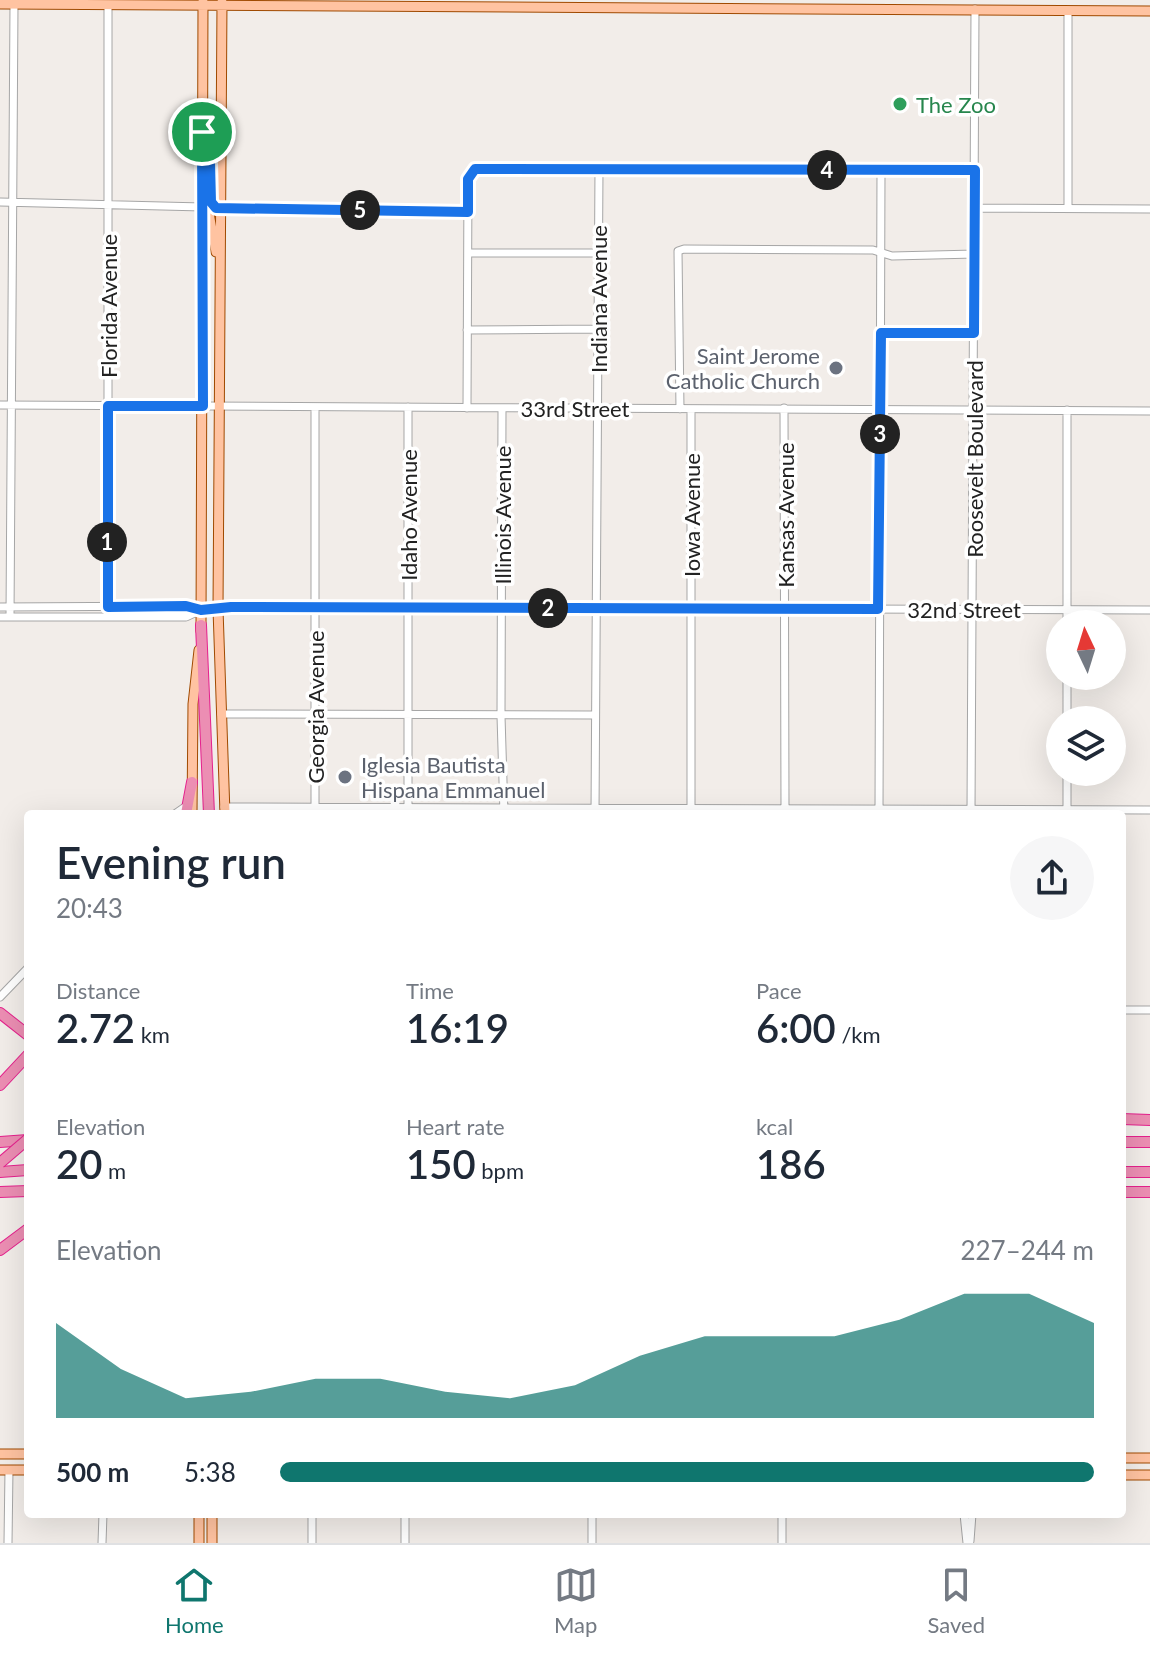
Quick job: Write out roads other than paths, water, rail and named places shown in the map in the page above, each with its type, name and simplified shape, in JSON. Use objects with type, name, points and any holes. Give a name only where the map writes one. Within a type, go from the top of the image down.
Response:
[{"type":"highway","points":[[201,625],[209,809]]},
{"type":"highway","points":[[189,810],[192,782]]},
{"type":"highway","points":[[0,1013],[24,1032]]},
{"type":"highway","points":[[0,1085],[24,1059]]},
{"type":"highway","points":[[1126,1119],[1150,1120]]},
{"type":"highway","points":[[0,1142],[24,1140]]},
{"type":"highway","points":[[1126,1142],[1150,1142]]},
{"type":"highway","points":[[0,1163],[24,1143]]},
{"type":"highway","points":[[0,1172],[24,1170]]},
{"type":"highway","points":[[1126,1171],[1149,1172]]},
{"type":"highway","points":[[0,1192],[24,1191]]},
{"type":"highway","points":[[1126,1192],[1150,1192]]},
{"type":"highway","points":[[0,1250],[24,1232]]},
{"type":"main road","points":[[240,0],[250,5]]},
{"type":"main road","points":[[634,0],[652,6]]},
{"type":"main road","points":[[733,6],[764,4],[773,0]]},
{"type":"main road","points":[[192,782],[193,704],[201,625],[203,3]]},
{"type":"main road","points":[[222,3],[218,609],[224,810]]},
{"type":"main road","points":[[0,4],[733,6],[1150,11]]},
{"type":"main road","points":[[1138,11],[1150,4]]},
{"type":"main road","points":[[202,132],[210,162],[211,202],[214,208],[220,208]]},
{"type":"main road","points":[[203,207],[209,213],[220,271]]},
{"type":"main road","points":[[0,1454],[24,1454]]},
{"type":"main road","points":[[1126,1461],[1150,1458]]},
{"type":"main road","points":[[1126,1461],[1150,1464]]},
{"type":"main road","points":[[1126,1475],[1150,1475]]},
{"type":"main road","points":[[199,1518],[199,1543]]},
{"type":"main road","points":[[212,1518],[212,1543]]},
{"type":"street","points":[[10,617],[14,4]]},
{"type":"street","name":"Florida Avenue","points":[[108,5],[108,607]]},
{"type":"street","name":"Roosevelt Boulevard","points":[[971,810],[975,9]]},
{"type":"street","points":[[1068,10],[1068,208]]},
{"type":"street","name":"Indiana Avenue","points":[[595,810],[599,169]]},
{"type":"street","points":[[879,810],[881,170]]},
{"type":"street","points":[[467,408],[468,179],[472,171],[975,170]]},
{"type":"street","points":[[0,202],[203,207]]},
{"type":"street","points":[[220,208],[468,212]]},
{"type":"street","points":[[975,208],[1150,209]]},
{"type":"street","points":[[680,409],[676,256],[679,251],[882,252],[892,256],[975,254]]},
{"type":"street","points":[[468,253],[598,253]]},
{"type":"street","points":[[467,330],[598,329]]},
{"type":"street","points":[[881,333],[974,333]]},
{"type":"street","name":"33rd Street","points":[[0,405],[1150,411]]},
{"type":"street","name":"Georgia Avenue","points":[[315,407],[315,810]]},
{"type":"street","name":"Idaho Avenue","points":[[408,407],[408,810]]},
{"type":"street","name":"Illinois Avenue","points":[[502,408],[501,716],[504,810]]},
{"type":"street","name":"Kansas Avenue","points":[[784,408],[786,810]]},
{"type":"street","name":"Iowa Avenue","points":[[691,409],[691,810]]},
{"type":"street","points":[[1067,410],[1067,610]]},
{"type":"street","name":"32nd Street","points":[[0,607],[186,606],[201,610],[1067,610]]},
{"type":"street","points":[[89,607],[89,617]]},
{"type":"street","name":"32nd Street","points":[[0,617],[186,617],[201,610]]},
{"type":"street","name":"32nd Street","points":[[1126,610],[1150,610]]},
{"type":"street","points":[[221,714],[594,715]]},
{"type":"street","points":[[1067,786],[1067,810]]},
{"type":"street","points":[[224,810],[408,810]]},
{"type":"street","points":[[1126,811],[1150,810]]},
{"type":"street","points":[[0,997],[24,972]]},
{"type":"street","points":[[1126,1010],[1150,1010]]},
{"type":"street","points":[[4,1470],[8,1543]]},
{"type":"street","points":[[102,1543],[103,1518]]},
{"type":"street","points":[[312,1518],[312,1543]]},
{"type":"street","points":[[405,1518],[405,1543]]},
{"type":"street","points":[[592,1518],[592,1543]]},
{"type":"street","points":[[782,1518],[782,1543]]},
{"type":"street","points":[[965,1518],[969,1543]]},
{"type":"street","points":[[969,1543],[972,1518]]},
{"type":"place","name":"The Zoo","points":[[900,104]]},
{"type":"place","name":"Saint Jerome Catholic Church","points":[[836,368]]},
{"type":"place","name":"Iglesia Bautista Hispana Emmanuel","points":[[345,777]]}]
